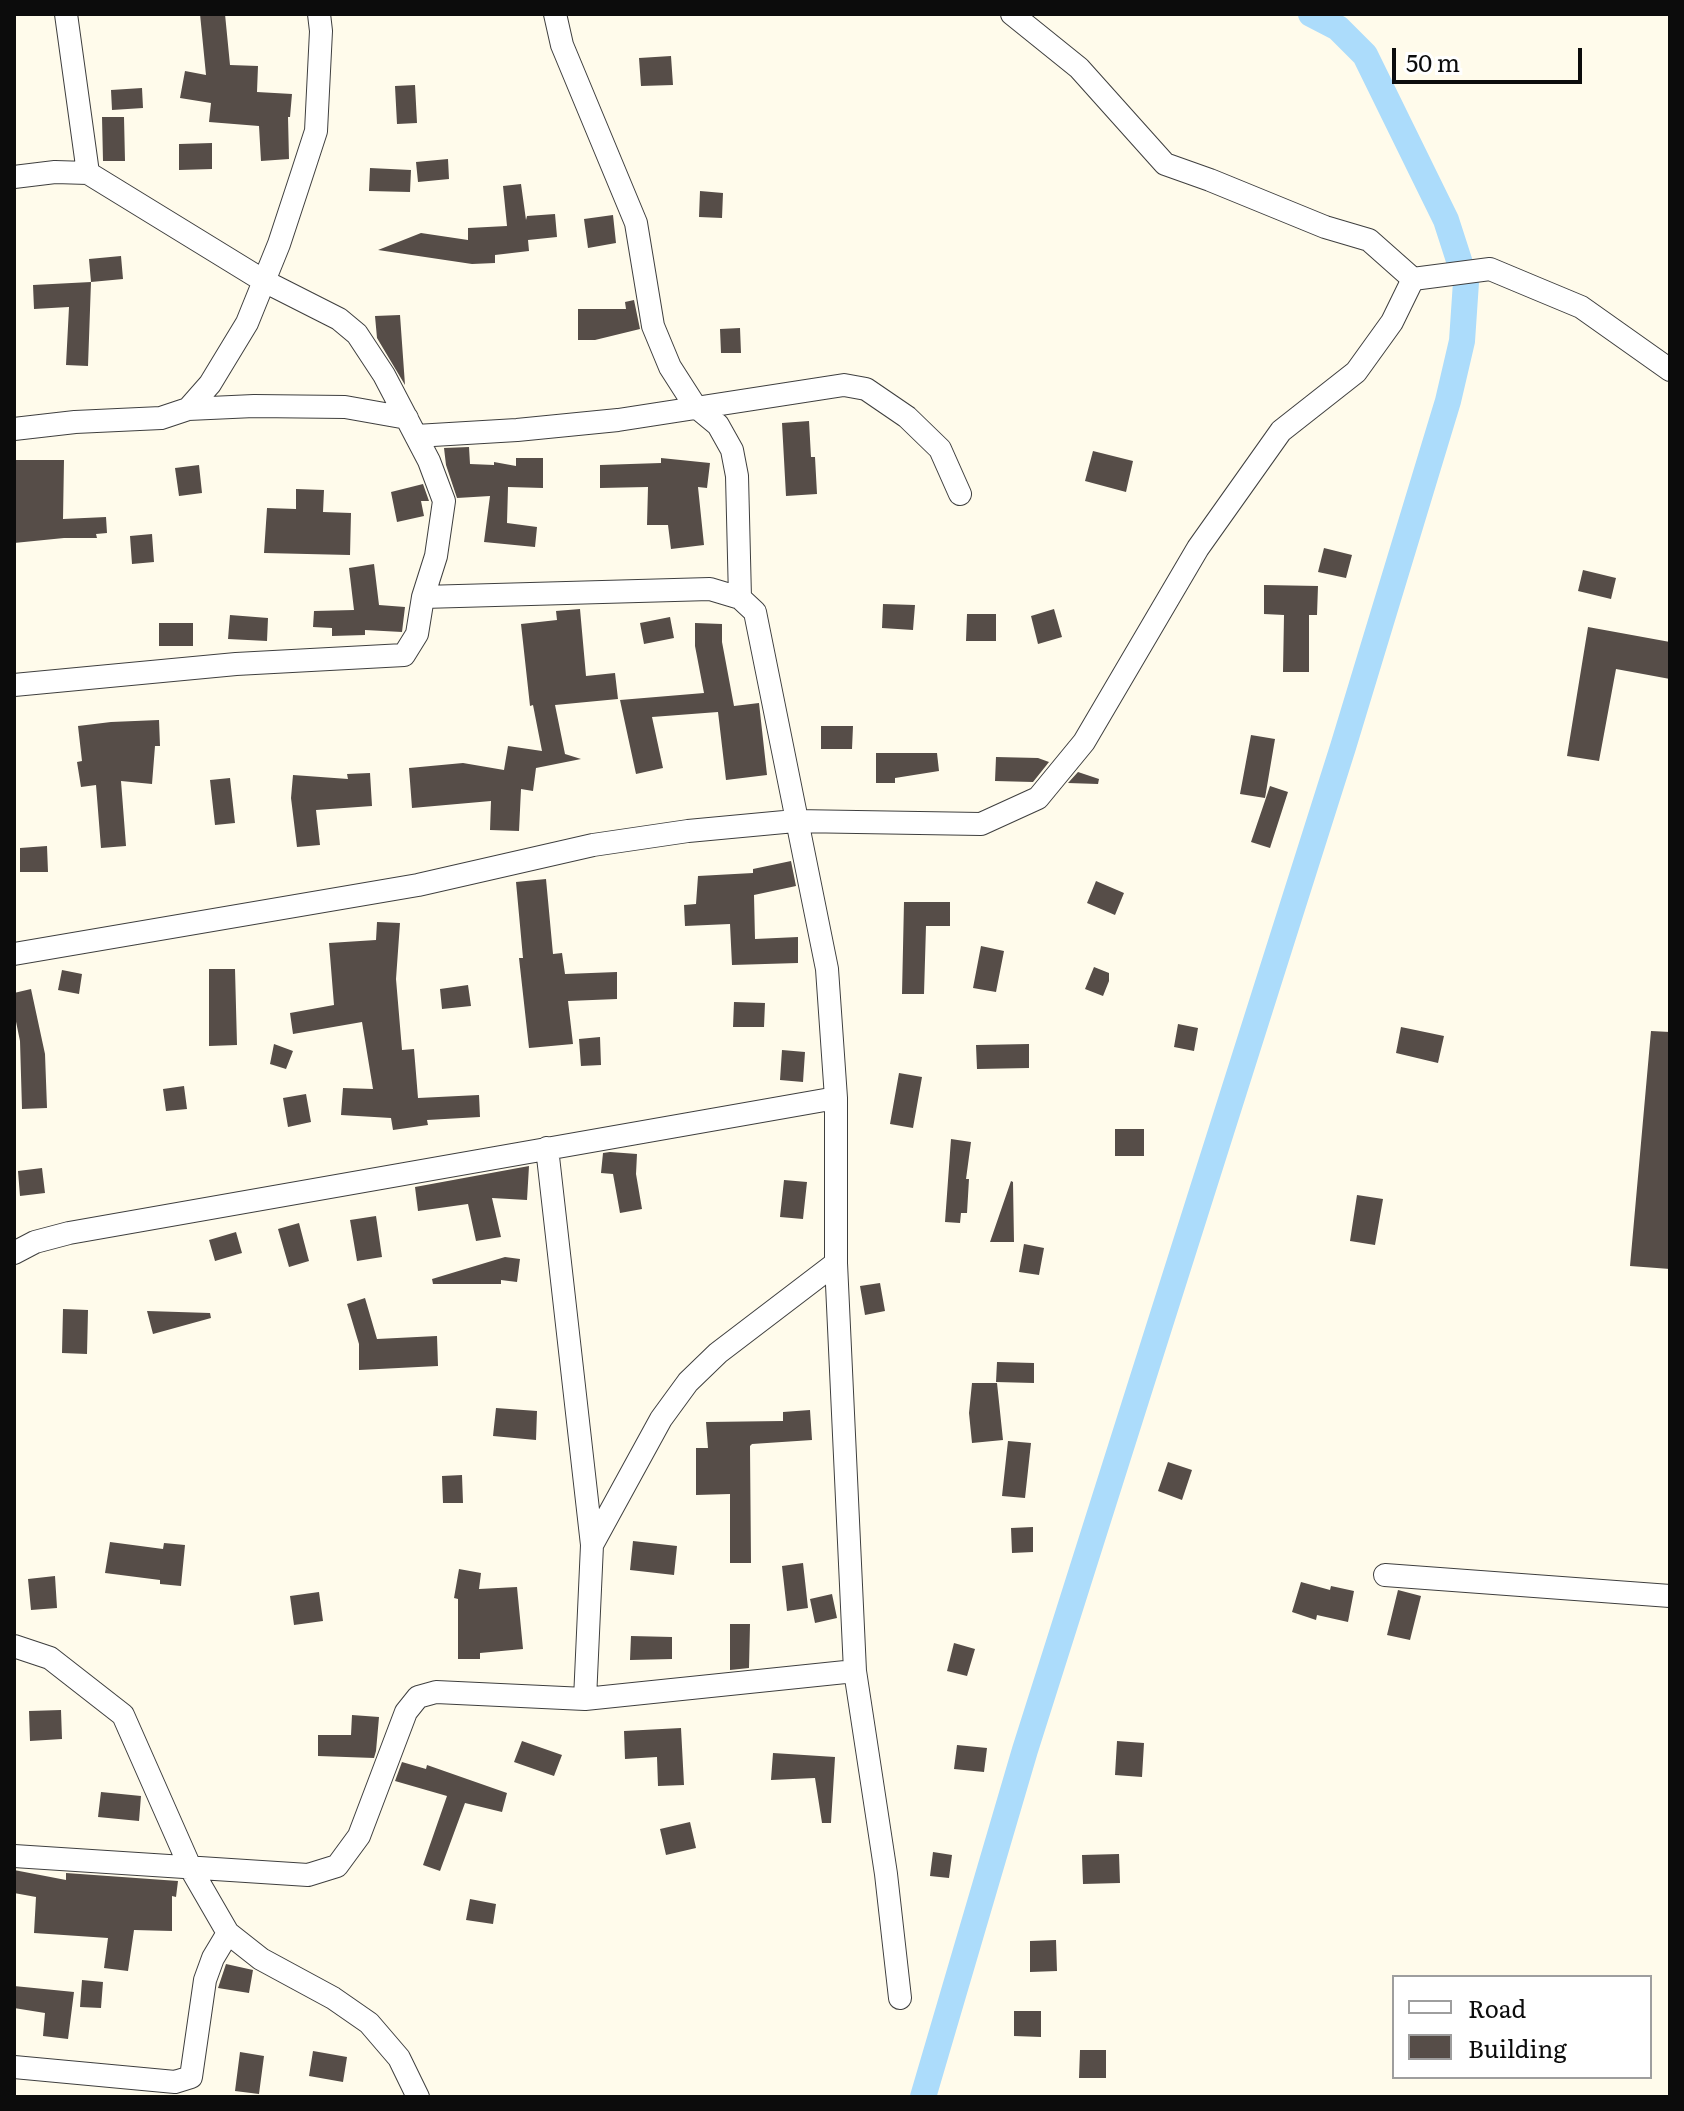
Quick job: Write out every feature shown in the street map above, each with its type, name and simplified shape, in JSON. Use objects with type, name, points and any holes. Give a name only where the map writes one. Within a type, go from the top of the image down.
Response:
[{"type":"street","points":[[66,14],[88,173]]},
{"type":"street","points":[[188,409],[210,384],[247,323],[279,244],[316,131],[321,31],[319,14]]},
{"type":"street","points":[[555,14],[562,45],[636,223],[653,326],[670,367],[695,406],[718,425],[732,450],[737,476],[740,598]]},
{"type":"street","points":[[1012,14],[1079,68],[1165,164],[1325,227],[1369,240],[1413,279]]},
{"type":"street","points":[[14,177],[55,172],[88,173],[264,281],[339,319],[357,334],[412,427],[444,501],[436,556],[423,597],[417,634],[404,655],[236,664],[14,685]]},
{"type":"street","points":[[1413,279],[1490,269],[1581,307],[1670,370]]},
{"type":"street","points":[[14,954],[418,885],[593,845],[688,831],[795,821],[981,824],[1038,798],[1084,742],[1198,548],[1281,431],[1356,372],[1392,322],[1413,279]]},
{"type":"street","points":[[14,429],[75,422],[161,418],[188,409],[254,406],[345,407],[412,427],[605,421],[844,385],[866,389],[907,417],[940,449],[960,494]]},
{"type":"street","points":[[423,597],[710,589],[740,598],[755,612],[827,969],[836,1098],[836,1263],[855,1671],[886,1874],[900,1998]]},
{"type":"street","points":[[14,1253],[35,1242],[69,1233],[836,1098]]},
{"type":"street","points":[[547,1148],[592,1545],[585,1699]]},
{"type":"street","points":[[592,1545],[661,1419],[688,1382],[718,1353],[836,1263]]},
{"type":"street","points":[[1385,1575],[1670,1596]]},
{"type":"street","points":[[14,1646],[50,1658],[123,1715],[191,1869],[228,1933],[261,1959],[333,1998],[369,2023],[399,2058],[418,2097]]},
{"type":"street","points":[[14,1856],[308,1875],[337,1866],[359,1836],[406,1712],[418,1697],[436,1692],[585,1699],[855,1671]]},
{"type":"street","points":[[14,2067],[175,2082],[191,2087],[205,1980],[213,1958],[228,1933]]},
{"type":"building","points":[[200,14],[225,14],[230,65],[258,66],[257,92],[292,94],[288,117],[289,159],[261,161],[259,126],[209,122],[211,103],[180,98],[185,71],[206,75]]},
{"type":"building","points":[[671,56],[673,85],[641,86],[639,58]]},
{"type":"building","points":[[415,85],[417,123],[397,124],[395,86]]},
{"type":"building","points":[[142,88],[143,108],[112,110],[111,90]]},
{"type":"building","points":[[102,117],[124,117],[125,161],[103,161]]},
{"type":"building","points":[[212,143],[212,169],[179,170],[179,144]]},
{"type":"building","points":[[448,159],[449,179],[418,182],[416,162]]},
{"type":"building","points":[[370,168],[411,170],[410,192],[369,191]]},
{"type":"building","points":[[521,184],[526,220],[527,216],[555,214],[557,237],[528,240],[529,251],[495,255],[495,263],[472,264],[378,250],[421,233],[468,240],[468,228],[507,226],[503,186]]},
{"type":"building","points":[[700,191],[723,193],[722,218],[699,217]]},
{"type":"building","points":[[613,215],[616,243],[588,248],[584,219]]},
{"type":"building","points":[[121,256],[123,279],[91,282],[89,259]]},
{"type":"building","points":[[91,282],[88,366],[66,365],[69,307],[34,309],[33,285]]},
{"type":"building","points":[[634,300],[640,329],[595,340],[578,340],[578,309],[626,309],[625,302]]},
{"type":"building","points":[[400,315],[405,385],[377,338],[375,316]]},
{"type":"building","points":[[740,328],[741,353],[721,353],[720,329]]},
{"type":"building","points":[[809,421],[817,494],[786,496],[782,423]]},
{"type":"building","points":[[469,447],[470,464],[494,465],[494,462],[516,466],[516,458],[543,458],[543,488],[508,487],[507,523],[537,527],[535,547],[484,542],[490,496],[457,498],[446,465],[444,448]]},
{"type":"building","points":[[1093,451],[1133,461],[1126,492],[1085,481]]},
{"type":"building","points":[[661,458],[710,463],[707,488],[698,487],[704,545],[671,549],[668,525],[647,525],[648,487],[600,488],[600,465],[661,463]]},
{"type":"building","points":[[14,460],[64,460],[63,519],[106,517],[107,533],[96,534],[97,538],[14,543]]},
{"type":"building","points":[[199,465],[202,493],[179,496],[175,468]]},
{"type":"building","points":[[423,484],[429,501],[421,501],[424,516],[397,522],[391,492]]},
{"type":"building","points":[[296,489],[324,490],[323,512],[351,513],[350,555],[264,553],[267,508],[296,509]]},
{"type":"building","points":[[152,534],[154,562],[132,564],[130,536]]},
{"type":"building","points":[[1324,548],[1352,555],[1346,578],[1318,572]]},
{"type":"building","points":[[374,564],[379,605],[405,607],[402,632],[365,630],[365,635],[332,636],[332,628],[313,627],[314,611],[354,610],[349,568]]},
{"type":"building","points":[[1583,570],[1616,578],[1611,599],[1578,591]]},
{"type":"building","points":[[1264,585],[1318,586],[1317,615],[1309,615],[1309,672],[1283,672],[1284,615],[1264,614]]},
{"type":"building","points":[[883,604],[915,605],[913,630],[882,628]]},
{"type":"building","points":[[580,609],[586,676],[615,673],[618,699],[555,705],[565,754],[581,759],[536,768],[533,791],[521,789],[519,831],[490,830],[491,801],[412,808],[409,768],[463,763],[504,770],[508,746],[542,751],[533,705],[530,706],[521,624],[557,620],[556,611]]},
{"type":"building","points":[[1054,609],[1062,637],[1038,644],[1031,616]]},
{"type":"building","points":[[967,614],[996,614],[996,641],[966,641]]},
{"type":"building","points":[[230,615],[268,618],[267,641],[228,639]]},
{"type":"building","points":[[670,617],[674,638],[644,644],[640,623]]},
{"type":"building","points":[[159,623],[193,623],[193,646],[159,646]]},
{"type":"building","points":[[695,623],[722,624],[722,642],[734,706],[759,703],[767,775],[726,780],[718,712],[652,717],[663,768],[636,774],[620,700],[704,693],[695,646]]},
{"type":"building","points":[[1588,627],[1670,642],[1670,679],[1616,669],[1599,761],[1567,756]]},
{"type":"building","points":[[159,720],[160,746],[155,746],[152,784],[121,781],[126,846],[101,848],[96,785],[81,787],[77,762],[82,761],[78,726]]},
{"type":"building","points":[[821,726],[853,726],[852,749],[821,749]]},
{"type":"building","points":[[1251,735],[1275,739],[1265,798],[1240,794]]},
{"type":"building","points":[[876,753],[937,753],[939,771],[895,778],[895,783],[876,783]]},
{"type":"building","points":[[996,757],[1038,758],[1049,762],[1033,782],[995,781]]},
{"type":"building","points":[[1078,772],[1099,779],[1098,784],[1068,783]]},
{"type":"building","points":[[370,773],[372,806],[316,810],[320,845],[297,847],[291,798],[293,775],[348,779],[347,774]]},
{"type":"building","points":[[230,778],[235,823],[215,825],[210,780]]},
{"type":"building","points":[[1270,786],[1288,792],[1270,848],[1251,842]]},
{"type":"building","points":[[47,846],[48,872],[20,872],[20,848]]},
{"type":"building","points":[[791,861],[796,886],[754,895],[755,939],[798,937],[798,963],[732,965],[730,924],[685,926],[684,905],[696,904],[698,876],[753,873],[753,869]]},
{"type":"building","points":[[546,879],[553,954],[562,953],[565,974],[617,972],[617,999],[568,1001],[573,1044],[529,1048],[519,958],[523,958],[516,882]]},
{"type":"building","points":[[1096,881],[1124,893],[1115,915],[1087,903]]},
{"type":"building","points":[[904,902],[950,902],[950,926],[926,926],[924,994],[902,994]]},
{"type":"building","points":[[377,922],[400,923],[396,979],[402,1050],[414,1049],[418,1098],[479,1095],[480,1117],[427,1120],[428,1125],[393,1130],[391,1118],[341,1115],[343,1088],[373,1089],[362,1022],[293,1034],[290,1013],[334,1005],[329,943],[376,940]]},
{"type":"building","points":[[981,946],[1004,951],[996,992],[973,988]]},
{"type":"building","points":[[1094,967],[1109,973],[1103,996],[1085,989]]},
{"type":"building","points":[[209,969],[235,969],[237,1045],[209,1046]]},
{"type":"building","points":[[62,970],[82,974],[79,994],[58,990]]},
{"type":"building","points":[[468,985],[471,1006],[442,1009],[440,989]]},
{"type":"building","points":[[31,989],[45,1054],[47,1108],[22,1109],[20,1041],[14,993]]},
{"type":"building","points":[[734,1002],[765,1003],[764,1027],[733,1027]]},
{"type":"building","points":[[1178,1024],[1198,1028],[1194,1051],[1174,1047]]},
{"type":"building","points":[[1401,1027],[1444,1036],[1438,1063],[1396,1053]]},
{"type":"building","points":[[1651,1031],[1670,1032],[1670,1269],[1630,1266]]},
{"type":"building","points":[[600,1037],[601,1065],[581,1066],[579,1039]]},
{"type":"building","points":[[274,1044],[293,1051],[286,1069],[270,1064]]},
{"type":"building","points":[[1029,1044],[1029,1068],[977,1069],[976,1045]]},
{"type":"building","points":[[782,1050],[805,1052],[803,1082],[780,1080]]},
{"type":"building","points":[[899,1073],[922,1077],[913,1128],[890,1124]]},
{"type":"building","points":[[184,1086],[187,1109],[166,1111],[163,1089]]},
{"type":"building","points":[[306,1094],[311,1122],[288,1127],[283,1098]]},
{"type":"building","points":[[1115,1129],[1144,1129],[1144,1156],[1115,1156]]},
{"type":"building","points":[[951,1139],[971,1142],[966,1179],[969,1179],[967,1213],[961,1213],[960,1223],[945,1222]]},
{"type":"building","points":[[603,1153],[637,1154],[636,1174],[642,1209],[620,1213],[613,1174],[601,1173]]},
{"type":"building","points":[[529,1166],[527,1200],[492,1198],[501,1237],[476,1241],[468,1204],[418,1211],[415,1187]]},
{"type":"building","points":[[42,1168],[45,1193],[20,1196],[18,1171]]},
{"type":"building","points":[[784,1180],[807,1182],[803,1219],[780,1217]]},
{"type":"building","points":[[1011,1181],[1014,1242],[990,1242]]},
{"type":"building","points":[[1357,1195],[1383,1199],[1375,1245],[1350,1241]]},
{"type":"building","points":[[376,1216],[382,1257],[357,1261],[350,1220]]},
{"type":"building","points":[[299,1223],[309,1261],[289,1267],[278,1229]]},
{"type":"building","points":[[236,1232],[242,1253],[215,1261],[209,1240]]},
{"type":"building","points":[[1024,1244],[1044,1248],[1039,1275],[1019,1272]]},
{"type":"building","points":[[505,1257],[520,1259],[517,1282],[433,1284],[432,1279]]},
{"type":"building","points":[[880,1283],[885,1311],[865,1315],[860,1286]]},
{"type":"building","points":[[365,1298],[377,1339],[437,1336],[438,1366],[359,1370],[359,1344],[347,1304]]},
{"type":"building","points":[[63,1309],[88,1310],[87,1354],[62,1353]]},
{"type":"building","points":[[147,1311],[210,1313],[211,1318],[153,1334]]},
{"type":"building","points":[[997,1362],[1034,1363],[1034,1383],[996,1382]]},
{"type":"building","points":[[972,1383],[997,1383],[1003,1440],[972,1443],[969,1413]]},
{"type":"building","points":[[496,1408],[537,1411],[536,1440],[493,1436]]},
{"type":"building","points":[[810,1410],[812,1440],[750,1446],[751,1563],[730,1563],[730,1494],[696,1495],[696,1448],[708,1448],[706,1422],[783,1421],[783,1412]]},
{"type":"building","points":[[1008,1441],[1031,1443],[1025,1498],[1002,1496]]},
{"type":"building","points":[[1168,1462],[1192,1470],[1182,1500],[1158,1491]]},
{"type":"building","points":[[462,1475],[463,1503],[443,1503],[442,1476]]},
{"type":"building","points":[[1033,1527],[1033,1552],[1012,1553],[1011,1528]]},
{"type":"building","points":[[633,1541],[677,1546],[674,1575],[630,1570]]},
{"type":"building","points":[[110,1542],[163,1549],[164,1543],[185,1545],[181,1586],[105,1573]]},
{"type":"building","points":[[803,1563],[808,1608],[787,1611],[782,1566]]},
{"type":"building","points":[[459,1569],[481,1573],[479,1589],[517,1587],[523,1649],[480,1653],[480,1659],[458,1659],[458,1599],[454,1598]]},
{"type":"building","points":[[55,1576],[57,1608],[31,1610],[28,1579]]},
{"type":"building","points":[[1301,1582],[1330,1590],[1331,1586],[1354,1591],[1348,1622],[1317,1615],[1316,1620],[1292,1612]]},
{"type":"building","points":[[1398,1590],[1421,1596],[1410,1640],[1387,1635]]},
{"type":"building","points":[[319,1592],[323,1621],[294,1625],[290,1596]]},
{"type":"building","points":[[832,1594],[837,1618],[815,1623],[810,1599]]},
{"type":"building","points":[[730,1624],[750,1624],[749,1668],[730,1670]]},
{"type":"building","points":[[631,1636],[672,1637],[672,1659],[630,1660]]},
{"type":"building","points":[[954,1643],[975,1649],[967,1676],[947,1671]]},
{"type":"building","points":[[61,1710],[62,1739],[30,1741],[29,1711]]},
{"type":"building","points":[[352,1715],[379,1717],[374,1758],[318,1756],[318,1735],[351,1735]]},
{"type":"building","points":[[681,1728],[684,1785],[658,1786],[657,1757],[625,1759],[624,1731]]},
{"type":"building","points":[[522,1741],[562,1755],[554,1776],[514,1762]]},
{"type":"building","points":[[1117,1741],[1144,1743],[1142,1777],[1115,1775]]},
{"type":"building","points":[[957,1745],[987,1748],[984,1772],[954,1769]]},
{"type":"building","points":[[773,1753],[835,1757],[831,1823],[822,1823],[815,1778],[771,1780]]},
{"type":"building","points":[[402,1762],[426,1769],[427,1765],[507,1793],[502,1812],[465,1803],[440,1871],[423,1865],[447,1796],[395,1781]]},
{"type":"building","points":[[101,1792],[141,1796],[139,1821],[98,1817]]},
{"type":"building","points":[[690,1822],[696,1848],[666,1855],[660,1829]]},
{"type":"building","points":[[933,1852],[952,1855],[949,1878],[930,1876]]},
{"type":"building","points":[[1119,1854],[1120,1883],[1083,1884],[1082,1855]]},
{"type":"building","points":[[14,1870],[66,1880],[66,1873],[178,1881],[176,1897],[172,1896],[172,1931],[134,1930],[128,1971],[104,1968],[108,1938],[34,1933],[36,1897],[14,1893]]},
{"type":"building","points":[[470,1899],[496,1904],[493,1924],[466,1920]]},
{"type":"building","points":[[1056,1940],[1057,1971],[1030,1972],[1030,1941]]},
{"type":"building","points":[[226,1964],[253,1970],[249,1993],[218,1988]]},
{"type":"building","points":[[82,1980],[103,1982],[101,2008],[80,2007]]},
{"type":"building","points":[[14,1986],[74,1992],[68,2039],[43,2036],[45,2013],[14,2008]]},
{"type":"building","points":[[1014,2011],[1041,2011],[1041,2037],[1014,2036]]},
{"type":"building","points":[[1080,2050],[1106,2050],[1106,2078],[1079,2078]]},
{"type":"building","points":[[313,2051],[347,2057],[343,2082],[309,2076]]},
{"type":"building","points":[[240,2052],[264,2056],[259,2094],[235,2091]]},
{"type":"waterway","points":[[923,2097],[1025,1750],[1343,747],[1448,401],[1462,341],[1466,282],[1446,220],[1365,55],[1338,28],[1311,14]]}]
